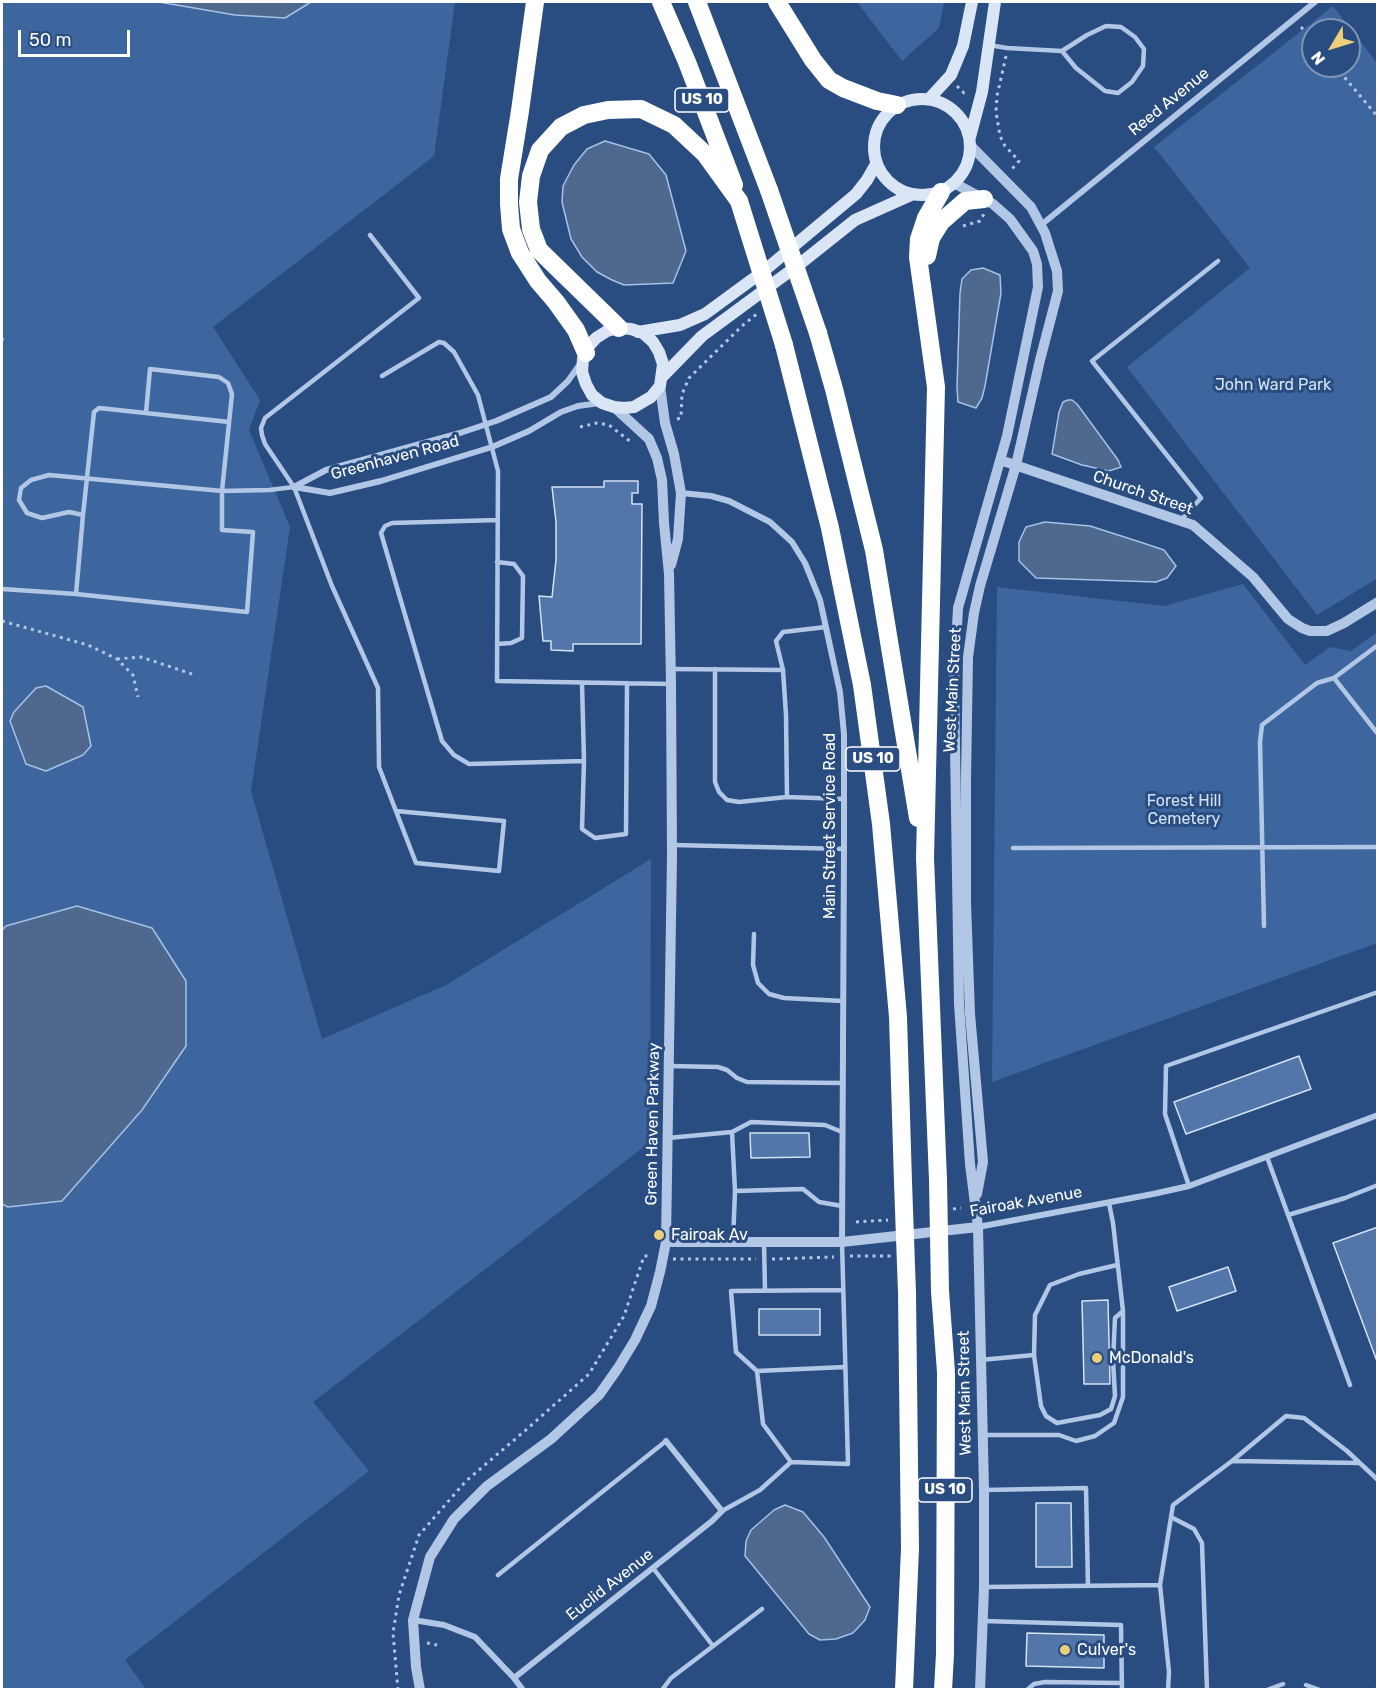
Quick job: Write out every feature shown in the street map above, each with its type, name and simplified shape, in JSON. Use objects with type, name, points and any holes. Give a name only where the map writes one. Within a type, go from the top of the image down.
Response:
[{"type":"highway","points":[[534,2],[509,179],[511,229],[520,253],[537,281],[576,330],[585,355]]},
{"type":"highway","name":"US 10","points":[[661,2],[707,111],[739,201],[784,345],[830,528],[864,696],[881,824],[898,1017],[910,1548],[904,1689]]},
{"type":"highway","name":"US 10","points":[[697,2],[769,190],[818,333],[834,389],[874,550],[925,858],[938,1180],[940,1291],[946,1371],[943,1689]]},
{"type":"highway","points":[[777,2],[828,80],[877,101],[897,105]]},
{"type":"highway","points":[[619,328],[539,250],[531,229],[528,202],[531,176],[540,150],[561,127],[584,115],[608,110],[642,109],[674,125],[705,154],[739,201]]},
{"type":"highway","points":[[925,858],[936,387],[918,257],[919,239],[926,218],[948,188]]},
{"type":"highway","points":[[921,282],[931,238],[941,222],[965,201],[984,199]]},
{"type":"main road","points":[[929,99],[949,78],[963,46],[972,2]]},
{"type":"main road","points":[[970,142],[966,128],[958,114],[945,104],[929,99],[912,99],[897,105],[884,116],[876,131],[873,147],[876,164],[884,178],[897,189],[911,195],[927,196],[948,188],[964,172],[969,158],[970,142],[981,94],[995,2]]},
{"type":"main road","points":[[638,332],[680,325],[705,314],[765,270],[856,194],[876,164]]},
{"type":"main road","name":"Greenhaven Road","points":[[608,405],[634,407],[643,403],[651,397],[661,381],[702,336],[855,220],[911,195]]},
{"type":"main road","name":"Greenhaven Road","points":[[585,355],[596,338],[607,331],[619,328]]},
{"type":"main road","points":[[619,328],[643,333],[653,342],[660,352],[663,364],[661,381]]},
{"type":"main road","points":[[585,355],[582,372],[586,384],[592,394],[608,405]]},
{"type":"street","name":"Reed Avenue","points":[[1041,225],[1315,2]]},
{"type":"street","name":"West Main Street","points":[[970,142],[1031,207],[1045,233],[1057,271],[1058,291],[1016,465],[980,586],[968,657],[967,925],[970,1014],[983,1162],[975,1203]]},
{"type":"street","name":"West Main Street","points":[[948,188],[984,199],[1010,219],[1033,251],[1037,264],[1038,287],[1008,436],[958,608],[954,682],[959,1004],[970,1164],[978,1227],[984,1490],[984,1587],[980,1689]]},
{"type":"street","name":"Greenhaven Road","points":[[294,487],[326,470],[486,425],[551,397],[568,381],[585,355]]},
{"type":"street","points":[[661,381],[665,423],[674,454],[681,493],[678,539],[669,574]]},
{"type":"street","name":"Greenhaven Road","points":[[294,487],[330,494],[381,481],[492,447],[529,432],[561,412],[578,406],[608,405]]},
{"type":"street","points":[[608,405],[649,439],[657,458],[662,480],[669,574]]},
{"type":"street","name":"Church Street","points":[[1000,460],[1193,525],[1253,576],[1288,619],[1302,628],[1311,631],[1327,631],[1377,602]]},
{"type":"street","name":"Main Street Service Road","points":[[681,493],[711,496],[729,501],[770,522],[792,542],[805,563],[820,600],[840,692],[844,734],[842,1242]]},
{"type":"street","name":"Green Haven Parkway","points":[[420,1689],[413,1620],[430,1557],[454,1519],[487,1486],[551,1439],[599,1395],[635,1340],[651,1306],[660,1272],[666,1242],[669,1065],[671,669],[669,574]]},
{"type":"street","name":"Fairoak Avenue","points":[[666,1242],[842,1242],[978,1227],[1189,1186],[1377,1115]]},
{"type":"street","points":[[666,1442],[722,1511]]},
{"type":"street","name":"Euclid Avenue","points":[[514,1678],[722,1511]]},
{"type":"street","points":[[413,1620],[444,1625],[474,1637],[523,1689]]},
{"type":"lane","points":[[989,45],[1062,51],[1106,26],[1121,27],[1135,37],[1144,49],[1143,66],[1132,82],[1118,93],[1112,92],[1105,90],[1076,68],[1062,51]]},
{"type":"lane","points":[[370,235],[419,298],[265,418],[261,428],[265,444],[294,487],[332,586],[378,688],[379,768],[416,862],[499,871],[504,821],[396,811]]},
{"type":"lane","points":[[1180,520],[1202,498],[1092,361],[1218,261]]},
{"type":"lane","points":[[382,376],[439,342],[444,343],[454,352],[477,395],[498,471],[497,681],[671,684]]},
{"type":"lane","points":[[2,589],[76,594],[246,612],[252,532],[222,530],[222,491],[232,394],[228,383],[219,377],[150,369],[146,413]]},
{"type":"lane","points":[[76,594],[94,412],[99,408],[229,422]]},
{"type":"lane","points":[[83,516],[69,512],[42,518],[27,513],[19,500],[21,488],[31,480],[48,475],[222,491],[294,487]]},
{"type":"lane","points":[[498,520],[392,522],[381,533],[441,741],[453,755],[469,764],[584,761]]},
{"type":"lane","points":[[497,562],[514,564],[523,576],[522,638],[511,643],[497,645]]},
{"type":"lane","points":[[787,797],[783,670],[776,641],[783,632],[826,627]]},
{"type":"lane","points":[[1264,926],[1260,742],[1262,725],[1317,683],[1334,678],[1377,645]]},
{"type":"lane","points":[[671,669],[783,670]]},
{"type":"lane","points":[[714,669],[715,782],[718,792],[728,800],[739,802],[787,797],[844,799]]},
{"type":"lane","points":[[1334,678],[1377,734]]},
{"type":"lane","points":[[582,682],[584,761],[582,829],[595,838],[626,834],[627,683]]},
{"type":"lane","points":[[671,845],[844,849]]},
{"type":"lane","points":[[1013,848],[1377,848]]},
{"type":"lane","points":[[754,934],[753,965],[758,982],[770,994],[784,998],[843,1001]]},
{"type":"lane","points":[[1189,1186],[1164,1114],[1166,1066],[1377,992]]},
{"type":"lane","points":[[669,1065],[718,1067],[747,1082],[842,1083]]},
{"type":"lane","points":[[668,1138],[732,1132],[751,1122],[825,1125],[842,1132]]},
{"type":"lane","points":[[732,1132],[735,1191],[733,1243]]},
{"type":"lane","points":[[1267,1157],[1350,1385]]},
{"type":"lane","points":[[1288,1215],[1345,1198],[1377,1185]]},
{"type":"lane","points":[[735,1191],[802,1189],[819,1202],[842,1206]]},
{"type":"lane","points":[[982,1435],[1059,1435],[1076,1441],[1095,1436],[1114,1423],[1123,1396],[1123,1311],[1109,1203]]},
{"type":"lane","points":[[722,1511],[760,1490],[791,1462],[848,1464],[842,1242]]},
{"type":"lane","points":[[764,1243],[765,1290]]},
{"type":"lane","points":[[1117,1265],[1050,1285],[1035,1315],[1034,1355],[1041,1406],[1046,1416],[1057,1423],[1100,1414],[1111,1408],[1114,1396],[1115,1318],[1123,1311]]},
{"type":"lane","points":[[791,1462],[763,1424],[757,1371],[736,1352],[731,1291],[843,1290]]},
{"type":"lane","points":[[980,1360],[1034,1355]]},
{"type":"lane","points":[[757,1371],[845,1367]]},
{"type":"lane","points":[[1168,1689],[1169,1672],[1160,1585],[1173,1505],[1232,1461],[1286,1416],[1304,1418],[1347,1451],[1377,1480]]},
{"type":"lane","points":[[498,1575],[666,1442]]},
{"type":"lane","points":[[1232,1461],[1359,1463]]},
{"type":"lane","points":[[984,1490],[1086,1488],[1088,1586]]},
{"type":"lane","points":[[1171,1517],[1194,1529],[1202,1543],[1207,1689]]},
{"type":"lane","points":[[653,1568],[713,1646]]},
{"type":"lane","points":[[984,1587],[1160,1585]]},
{"type":"lane","points":[[662,1689],[671,1678],[762,1609]]},
{"type":"lane","points":[[983,1621],[1121,1625],[1122,1689]]},
{"type":"lane","points":[[1027,1689],[1034,1684],[1046,1682],[1121,1683]]},
{"type":"lane","points":[[1267,1689],[1283,1684]]},
{"type":"lane","points":[[1306,1685],[1320,1689]]},
{"type":"path","points":[[1293,20],[1301,28]]},
{"type":"path","points":[[1007,48],[996,112],[1000,136],[1005,146],[1019,161]]},
{"type":"path","points":[[949,78],[964,93],[997,96]]},
{"type":"path","points":[[1345,78],[1377,117]]},
{"type":"path","points":[[960,226],[980,221]]},
{"type":"path","points":[[580,427],[597,423],[609,425],[633,444]]},
{"type":"path","points":[[2,621],[88,645],[117,659],[133,675],[138,697]]},
{"type":"path","points":[[117,659],[141,657],[192,674]]},
{"type":"path","points":[[856,1222],[888,1220]]},
{"type":"path","points":[[677,1259],[891,1256]]},
{"type":"green space","points":[[2,2],[455,2],[434,156],[213,327],[260,400],[249,430],[290,527],[251,791],[322,1039],[446,985],[651,859],[650,1142],[313,1402],[369,1471],[125,1660],[146,1689],[2,1690]]},
{"type":"green space","points":[[857,2],[944,2],[939,28],[902,61]]},
{"type":"green space","name":"John Ward Park","points":[[1333,6],[1342,18],[1318,18]]},
{"type":"green space","name":"John Ward Park","points":[[1301,31],[1301,78],[1361,78],[1361,42],[1377,63],[1378,578],[1317,615],[1127,367],[1250,268],[1154,147]]},
{"type":"green space","name":"Forest Hill Cemetery","points":[[1243,584],[1305,665],[1330,647],[1351,651],[1377,632],[1377,943],[992,1082],[997,587],[1164,606]]},
{"type":"shaded area","points":[[159,2],[311,2],[285,18],[235,15]]},
{"type":"shaded area","points":[[605,141],[649,154],[666,175],[686,251],[673,283],[624,285],[612,280],[597,272],[582,257],[571,239],[562,202],[563,186],[574,165],[587,149]]},
{"type":"shaded area","points":[[983,268],[1000,275],[1001,293],[985,386],[976,408],[958,402],[960,293],[962,279],[971,270]]},
{"type":"shaded area","points":[[1068,400],[1077,404],[1121,467],[1109,471],[1082,465],[1052,454],[1059,412],[1063,402]]},
{"type":"shaded area","points":[[1045,522],[1090,526],[1164,550],[1176,566],[1167,578],[1156,582],[1036,578],[1019,561],[1019,542],[1026,527]]},
{"type":"shaded area","points":[[46,686],[83,707],[91,746],[83,755],[46,771],[26,764],[10,721],[14,712],[36,688]]},
{"type":"shaded area","points":[[77,906],[152,928],[186,981],[186,1046],[142,1110],[62,1201],[8,1207],[2,1204],[2,930],[6,926]]},
{"type":"shaded area","points":[[785,1505],[803,1512],[824,1537],[870,1607],[865,1620],[853,1633],[836,1639],[820,1640],[809,1634],[745,1556],[746,1541],[751,1530],[774,1510]]},
{"type":"building","points":[[604,481],[638,481],[638,493],[632,493],[632,504],[642,504],[641,644],[573,644],[573,651],[551,650],[551,641],[543,641],[539,596],[552,597],[556,560],[556,522],[552,487],[604,487]]},
{"type":"building","points":[[1299,1056],[1311,1089],[1186,1134],[1174,1102]]},
{"type":"building","points":[[750,1133],[809,1133],[810,1157],[751,1158]]},
{"type":"building","points":[[1378,1227],[1378,1364],[1333,1243]]},
{"type":"building","points":[[1228,1267],[1236,1291],[1177,1311],[1169,1287]]},
{"type":"building","name":"McDonald's","points":[[1108,1300],[1110,1384],[1084,1384],[1082,1301]]},
{"type":"building","points":[[759,1309],[820,1309],[820,1335],[759,1335]]},
{"type":"building","points":[[1036,1503],[1071,1503],[1072,1567],[1036,1567]]},
{"type":"building","name":"Culver's","points":[[1027,1633],[1104,1635],[1104,1668],[1026,1666]]},
{"type":"place","name":"Fairoak Av","points":[[659,1235]]},
{"type":"place","name":"McDonald's","points":[[1097,1358]]},
{"type":"place","name":"Culver's","points":[[1065,1650]]}]
